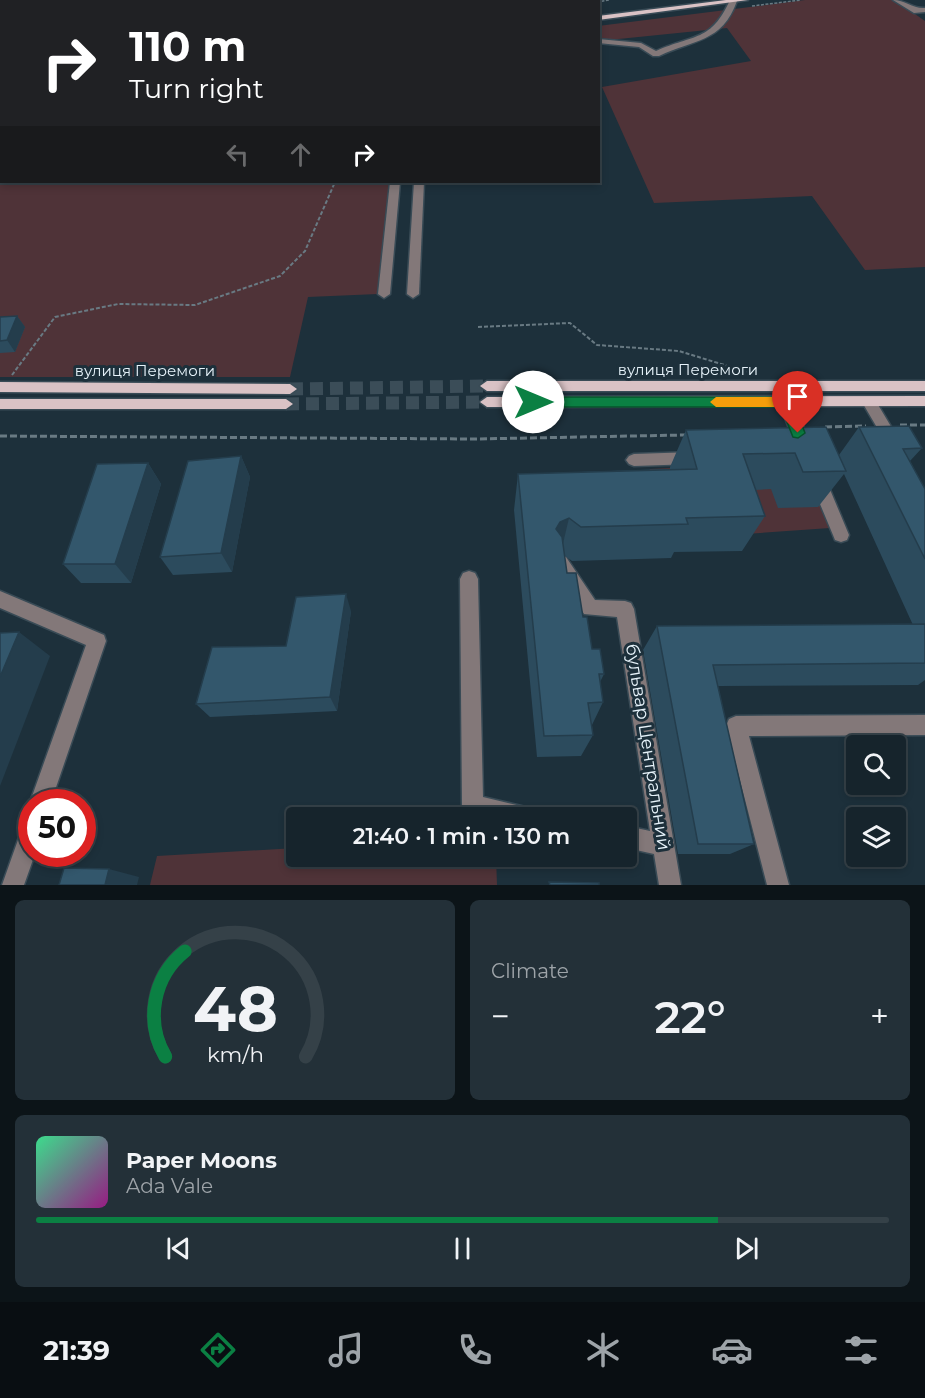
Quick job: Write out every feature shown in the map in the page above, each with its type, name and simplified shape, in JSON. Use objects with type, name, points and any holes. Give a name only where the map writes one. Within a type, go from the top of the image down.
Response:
[{"type":"main road","points":[[600,9],[677,0]]},
{"type":"main road","points":[[600,18],[744,0]]},
{"type":"main road","name":"вулиця Перемоги","points":[[5,382],[290,389]]},
{"type":"main road","name":"вулиця Перемоги","points":[[487,386],[925,386]]},
{"type":"main road","points":[[487,402],[925,402]]},
{"type":"main road","points":[[0,404],[286,404]]},
{"type":"street","points":[[897,0],[917,11],[925,10]]},
{"type":"street","points":[[600,41],[641,45],[656,54],[671,45],[701,40],[707,36],[724,22],[733,1]]},
{"type":"street","points":[[384,294],[395,183]]},
{"type":"street","points":[[413,294],[419,183]]},
{"type":"street","points":[[786,402],[796,428],[802,456],[841,535]]},
{"type":"street","points":[[869,402],[901,457]]},
{"type":"street","points":[[634,459],[716,458]]},
{"type":"street","name":"бульвар Центральний","points":[[560,562],[590,608],[625,609],[670,885]]},
{"type":"street","points":[[469,579],[473,806],[478,807]]},
{"type":"street","points":[[0,600],[97,641],[46,789]]},
{"type":"street","points":[[778,885],[736,726],[925,725]]},
{"type":"street","points":[[637,839],[664,844]]},
{"type":"street","points":[[13,885],[19,867]]},
{"type":"path","points":[[5,382],[55,317],[118,304],[195,305],[280,276],[305,251],[335,183]]},
{"type":"path","points":[[478,327],[570,323],[597,345],[679,351],[757,375]]},
{"type":"path","points":[[796,428],[925,426]]},
{"type":"path","points":[[0,436],[475,439],[690,435]]},
{"type":"shaded area","points":[[805,0],[895,0],[925,21],[925,267],[865,270],[812,196],[654,203],[602,87],[751,61],[727,28],[600,41],[600,26]]},
{"type":"shaded area","points":[[0,183],[392,183],[378,294],[308,297],[290,377],[0,377]]},
{"type":"shaded area","points":[[804,462],[830,528],[731,535],[637,494],[650,469]]},
{"type":"shaded area","points":[[286,849],[286,867],[496,867],[497,885],[150,885],[157,856]]},
{"type":"building","points":[[17,316],[7,340],[0,341],[0,317]]},
{"type":"building","points":[[909,426],[922,448],[903,449],[925,489],[925,559],[859,427]]},
{"type":"building","points":[[826,427],[846,471],[803,472],[795,453],[743,454],[765,516],[686,518],[688,524],[581,527],[569,518],[560,522],[556,529],[562,537],[567,573],[576,573],[583,617],[587,617],[592,649],[600,649],[604,674],[599,674],[603,702],[588,703],[593,735],[544,736],[518,474],[697,469],[686,430]]},
{"type":"building","points":[[241,456],[221,553],[160,557],[188,461]]},
{"type":"building","points":[[148,463],[115,564],[63,564],[97,464]]},
{"type":"building","points":[[346,594],[330,697],[196,704],[212,647],[286,646],[296,597]]},
{"type":"building","points":[[925,624],[925,663],[713,665],[754,844],[698,844],[657,626]]},
{"type":"building","points":[[19,632],[0,677],[0,633]]},
{"type":"building","points":[[64,868],[109,869],[105,885],[59,885]]},
{"type":"building","points":[[549,882],[599,883],[599,885],[550,885]]},
{"type":"tunnel","points":[[290,389],[487,386]]},
{"type":"tunnel","points":[[286,404],[487,402]]},
{"type":"slow traffic","points":[[716,402],[774,402]]},
{"type":"route","points":[[533,402],[786,402],[798,433]]}]
